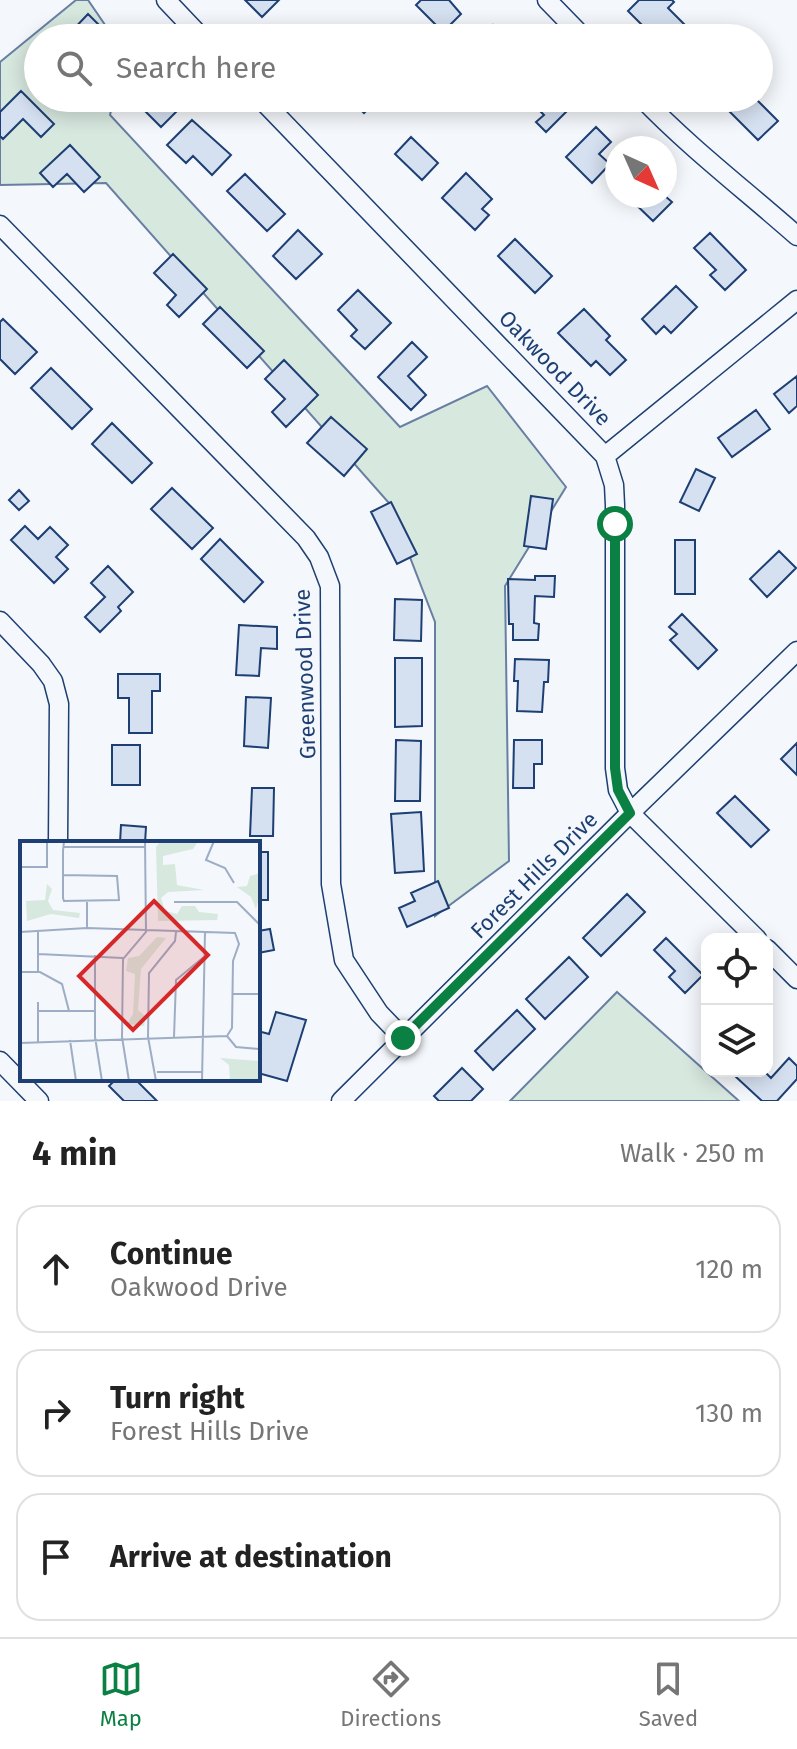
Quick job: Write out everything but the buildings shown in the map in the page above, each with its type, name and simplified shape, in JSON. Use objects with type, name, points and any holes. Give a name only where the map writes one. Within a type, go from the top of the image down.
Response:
[{"type":"street","points":[[166,0],[189,24]]},
{"type":"street","points":[[547,0],[570,24]]},
{"type":"street","name":"Oakwood Drive","points":[[273,112],[605,456],[611,470],[615,505],[615,768],[618,790],[630,813],[751,933]]},
{"type":"street","points":[[655,112],[682,140],[797,236]]},
{"type":"street","name":"Greenwood Drive","points":[[0,225],[306,538],[319,557],[330,586],[331,884],[344,960],[379,1013],[403,1038]]},
{"type":"street","points":[[605,456],[797,300]]},
{"type":"street","points":[[0,621],[53,681],[59,704],[58,841]]},
{"type":"street","name":"Forest Hills Drive","points":[[341,1101],[797,651]]},
{"type":"street","points":[[773,955],[797,979]]},
{"type":"street","points":[[23,1081],[39,1101]]},
{"type":"shaded area","points":[[76,0],[88,0],[104,24],[47,24]]},
{"type":"shaded area","points":[[24,42],[24,112],[111,112],[110,115],[400,427],[487,386],[566,487],[505,586],[509,861],[435,916],[435,622],[389,503],[106,183],[0,185],[0,62]]},
{"type":"shaded area","points":[[617,992],[701,1067],[701,1077],[712,1077],[739,1101],[510,1101]]},
{"type":"route","points":[[403,1038],[630,813],[618,790],[615,768],[615,524]]}]
